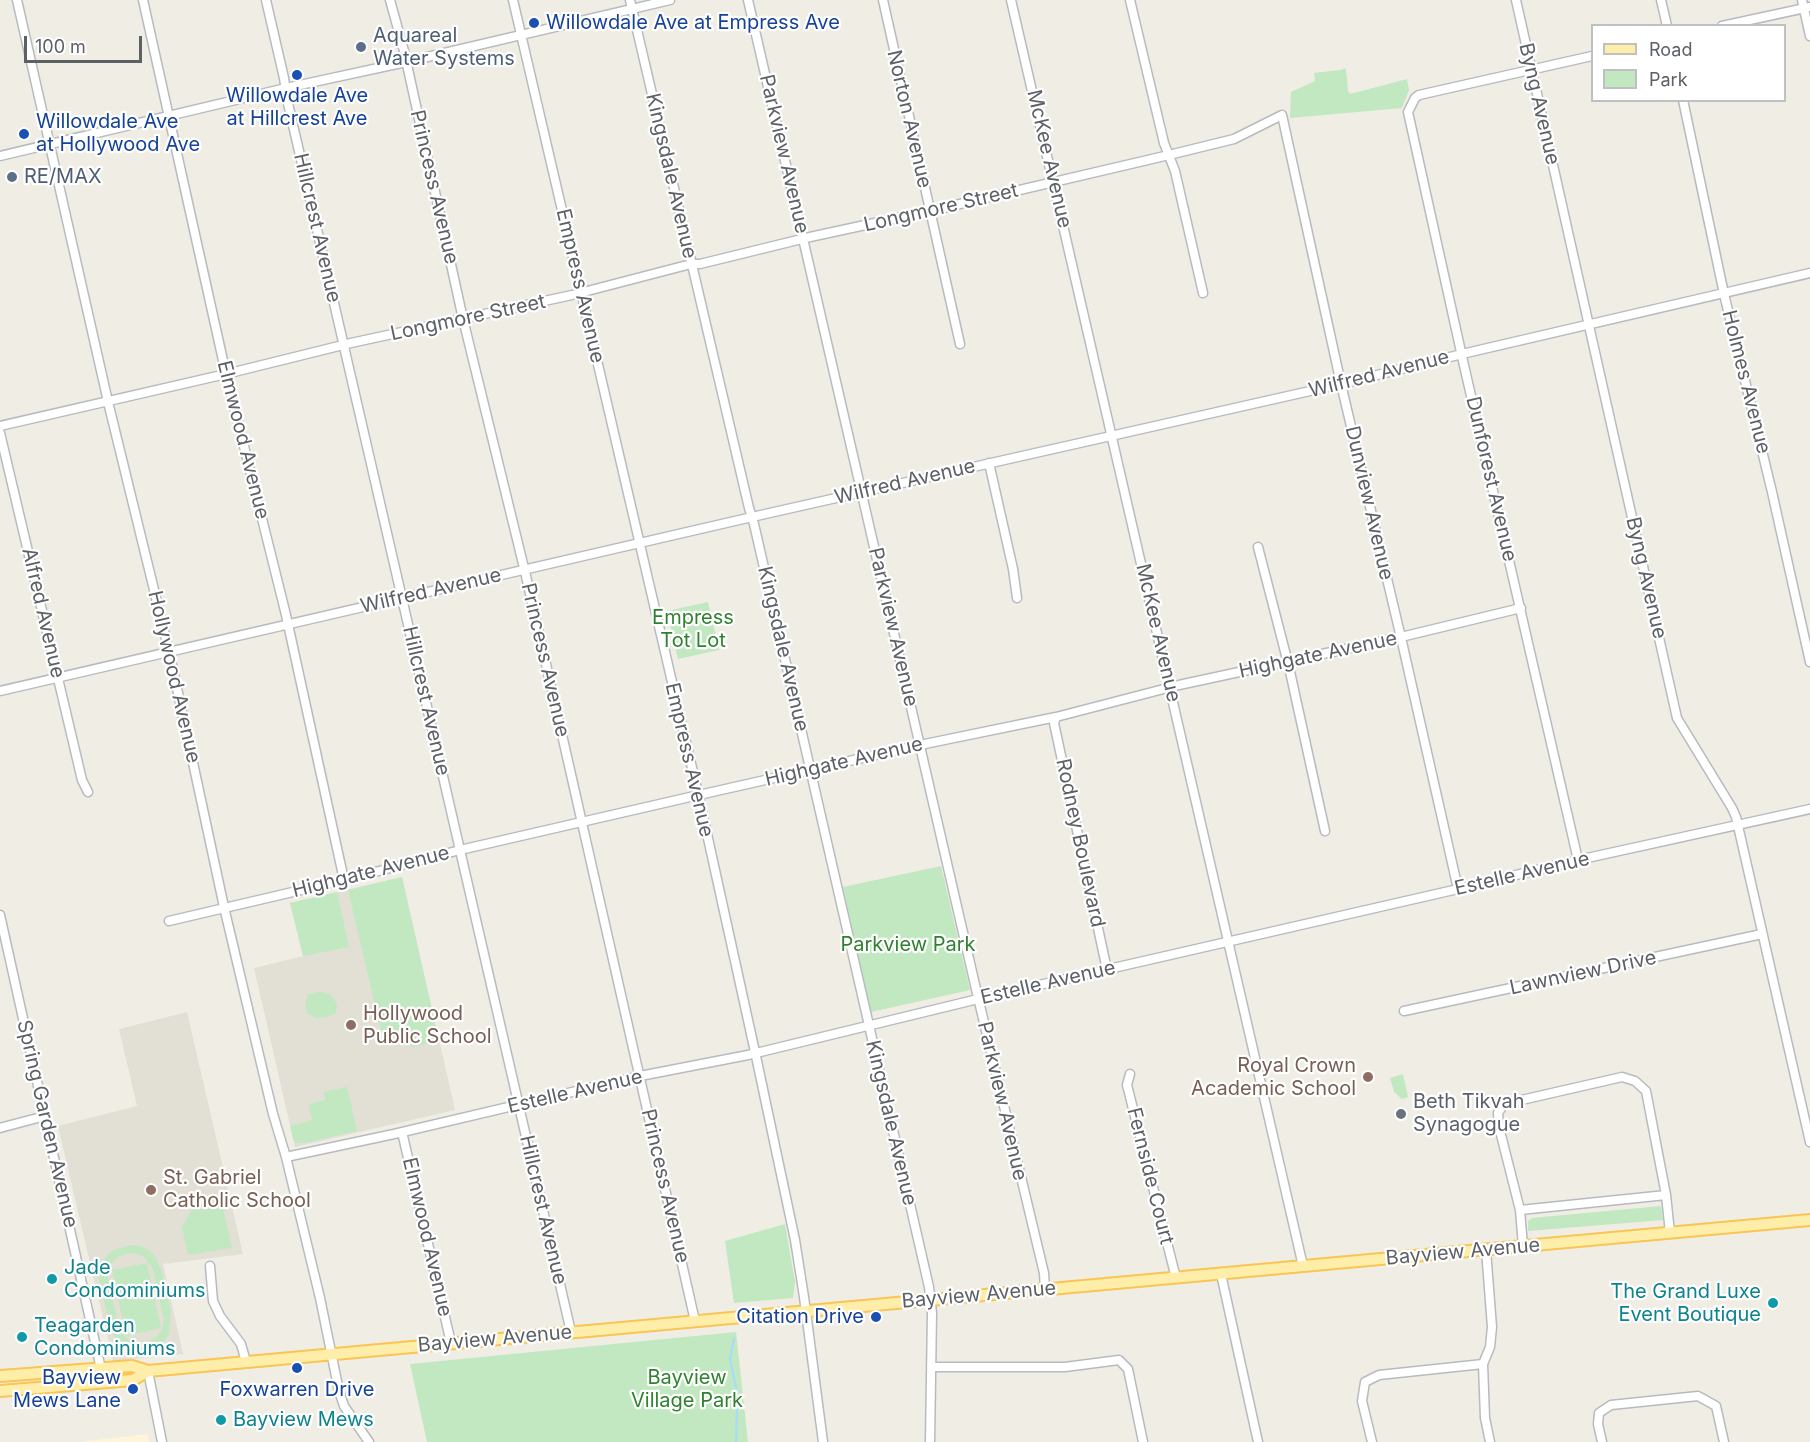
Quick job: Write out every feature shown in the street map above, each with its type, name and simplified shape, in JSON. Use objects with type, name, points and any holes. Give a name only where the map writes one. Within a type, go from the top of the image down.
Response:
[{"type":"main road","name":"Bayview Avenue","points":[[0,1376],[132,1366],[148,1371],[1810,1220]]},
{"type":"main road","points":[[58,1386],[79,1377],[98,1375],[101,1369]]},
{"type":"main road","name":"Bayview Avenue","points":[[0,1391],[134,1380],[148,1371]]},
{"type":"street","name":"Hollywood Avenue","points":[[17,0],[108,400],[169,651],[224,907],[273,1114],[318,1287],[332,1354]]},
{"type":"street","name":"Elmwood Avenue","points":[[143,0],[226,374],[288,624],[344,880]]},
{"type":"street","name":"Hillcrest Avenue","points":[[266,0],[343,345],[571,1332]]},
{"type":"street","name":"Princess Avenue","points":[[390,0],[524,569],[695,1321]]},
{"type":"street","name":"Empress Avenue","points":[[513,0],[698,795],[795,1240],[806,1311]]},
{"type":"street","points":[[0,156],[406,62],[631,4],[670,0]]},
{"type":"street","name":"Parkview Avenue","points":[[748,0],[978,999],[1044,1273],[1045,1289]]},
{"type":"street","name":"Norton Avenue","points":[[883,0],[960,344]]},
{"type":"street","name":"McKee Avenue","points":[[1011,0],[1303,1266]]},
{"type":"street","points":[[1130,0],[1164,143],[1175,171],[1203,293]]},
{"type":"street","name":"Byng Avenue","points":[[1515,0],[1677,718],[1732,808],[1738,826],[1810,1142]]},
{"type":"street","points":[[1661,0],[1667,24]]},
{"type":"street","name":"Kingsdale Avenue","points":[[631,4],[752,517],[931,1300],[930,1442]]},
{"type":"street","points":[[1730,24],[1805,5],[1810,36]]},
{"type":"street","points":[[1532,71],[1591,56]]},
{"type":"street","name":"Dunforest Avenue","points":[[1532,71],[1419,95],[1408,112],[1578,860]]},
{"type":"street","name":"Holmes Avenue","points":[[1683,102],[1724,294],[1810,662]]},
{"type":"street","name":"Longmore Street","points":[[0,426],[343,345],[581,293],[691,264],[700,264],[804,238],[1234,140],[1282,115]]},
{"type":"street","name":"Dunview Avenue","points":[[1282,115],[1341,384],[1458,889]]},
{"type":"street","name":"Wilfred Avenue","points":[[0,691],[524,569],[1341,384],[1810,273]]},
{"type":"street","name":"Alfred Avenue","points":[[0,433],[82,780],[88,792]]},
{"type":"street","points":[[989,463],[1013,569],[1017,598]]},
{"type":"street","points":[[1258,547],[1288,662],[1325,831]]},
{"type":"street","name":"Highgate Avenue","points":[[169,921],[460,850],[920,745],[1056,717],[1170,687],[1401,637],[1521,608]]},
{"type":"street","name":"Rodney Boulevard","points":[[1056,717],[1054,723],[1107,970]]},
{"type":"street","name":"Estelle Avenue","points":[[286,1157],[640,1076],[755,1053],[1578,860],[1810,809]]},
{"type":"street","name":"Spring Garden Avenue","points":[[0,915],[101,1369]]},
{"type":"street","name":"Lawnview Drive","points":[[1404,1011],[1762,934]]},
{"type":"street","name":"Fernside Court","points":[[1130,1074],[1127,1085],[1176,1278]]},
{"type":"street","points":[[1523,1246],[1520,1210],[1499,1127],[1498,1113],[1504,1104],[1622,1077],[1635,1081],[1646,1091],[1666,1195],[1670,1233]]},
{"type":"street","points":[[0,1128],[45,1116]]},
{"type":"street","name":"Elmwood Avenue","points":[[402,1132],[451,1343]]},
{"type":"street","points":[[1520,1210],[1666,1195]]},
{"type":"street","points":[[1486,1250],[1492,1327],[1490,1347],[1483,1364],[1485,1418],[1490,1442]]},
{"type":"street","points":[[210,1266],[213,1301],[220,1316],[242,1344],[246,1362]]},
{"type":"street","points":[[1221,1274],[1258,1442]]},
{"type":"street","points":[[806,1311],[823,1442]]},
{"type":"street","points":[[332,1354],[344,1406],[369,1442]]},
{"type":"street","points":[[931,1367],[1065,1367],[1119,1360],[1128,1369],[1143,1442]]},
{"type":"street","points":[[1372,1442],[1362,1401],[1365,1382],[1379,1375],[1483,1364]]},
{"type":"street","points":[[148,1371],[162,1442]]},
{"type":"street","points":[[1602,1442],[1598,1424],[1599,1413],[1611,1405],[1698,1396],[1716,1406],[1724,1442]]},
{"type":"shaded area","name":"Hollywood Public School","points":[[402,877],[455,1110],[295,1147],[254,968],[303,956],[290,903]]},
{"type":"shaded area","name":"St. Gabriel Catholic School","points":[[187,1012],[243,1254],[163,1264],[183,1354],[113,1361],[58,1126],[137,1106],[119,1029]]},
{"type":"shaded area","points":[[147,1434],[149,1442],[79,1442]]},
{"type":"green space","points":[[1346,68],[1350,94],[1407,79],[1409,90],[1402,108],[1290,118],[1291,92],[1315,81],[1314,73]]},
{"type":"green space","name":"Empress Tot Lot","points":[[708,602],[719,650],[678,659],[667,611]]},
{"type":"green space","name":"Parkview Park","points":[[941,866],[970,990],[871,1012],[843,887]]},
{"type":"green space","points":[[402,877],[439,1041],[412,1047],[404,1029],[382,1035],[348,890]]},
{"type":"green space","points":[[337,892],[349,947],[303,956],[290,903]]},
{"type":"green space","points":[[320,992],[330,994],[337,1004],[336,1013],[328,1017],[316,1018],[308,1014],[305,1006],[308,994]]},
{"type":"green space","points":[[1403,1074],[1408,1097],[1402,1099],[1394,1092],[1390,1078]]},
{"type":"green space","points":[[347,1087],[357,1131],[296,1143],[290,1126],[312,1120],[309,1104],[325,1100],[324,1092]]},
{"type":"green space","points":[[221,1199],[232,1248],[188,1255],[182,1227],[194,1206]]},
{"type":"green space","points":[[1661,1206],[1663,1220],[1528,1231],[1528,1221],[1532,1218]]},
{"type":"green space","points":[[785,1224],[795,1282],[793,1298],[734,1303],[725,1241]]},
{"type":"green space","points":[[133,1245],[141,1246],[155,1257],[162,1272],[171,1312],[169,1334],[162,1344],[152,1350],[140,1352],[123,1346],[116,1339],[110,1327],[99,1277],[100,1268],[108,1254],[116,1249]],"holes":[[[135,1253],[144,1257],[153,1269],[164,1320],[162,1330],[156,1337],[140,1343],[131,1341],[119,1328],[108,1279],[109,1269],[118,1257]]]},
{"type":"green space","points":[[147,1263],[161,1328],[126,1336],[112,1270]]},
{"type":"green space","name":"Bayview Village Park","points":[[736,1332],[748,1442],[427,1442],[410,1364]]},
{"type":"waterway","points":[[734,1338],[730,1360],[736,1387],[736,1442]]},
{"type":"place","name":"Willowdale Ave at Empress Ave","points":[[534,23]]},
{"type":"place","name":"Aquareal Water Systems","points":[[361,47]]},
{"type":"place","name":"Willowdale Ave at Hillcrest Ave","points":[[297,75]]},
{"type":"place","name":"Willowdale Ave at Hollywood Ave","points":[[24,134]]},
{"type":"place","name":"RE/MAX","points":[[12,177]]},
{"type":"place","name":"Hollywood Public School","points":[[351,1025]]},
{"type":"place","name":"Royal Crown Academic School","points":[[1368,1077]]},
{"type":"place","name":"Beth Tikvah Synagogue","points":[[1401,1114]]},
{"type":"place","name":"St. Gabriel Catholic School","points":[[151,1190]]},
{"type":"place","name":"Jade Condominiums","points":[[52,1279]]},
{"type":"place","name":"The Grand Luxe Event Boutique","points":[[1773,1303]]},
{"type":"place","name":"Citation Drive","points":[[876,1317]]},
{"type":"place","name":"Teagarden Condominiums","points":[[22,1337]]},
{"type":"place","name":"Foxwarren Drive","points":[[297,1368]]},
{"type":"place","name":"Bayview Mews Lane","points":[[133,1389]]},
{"type":"place","name":"Bayview Mews","points":[[221,1420]]}]
